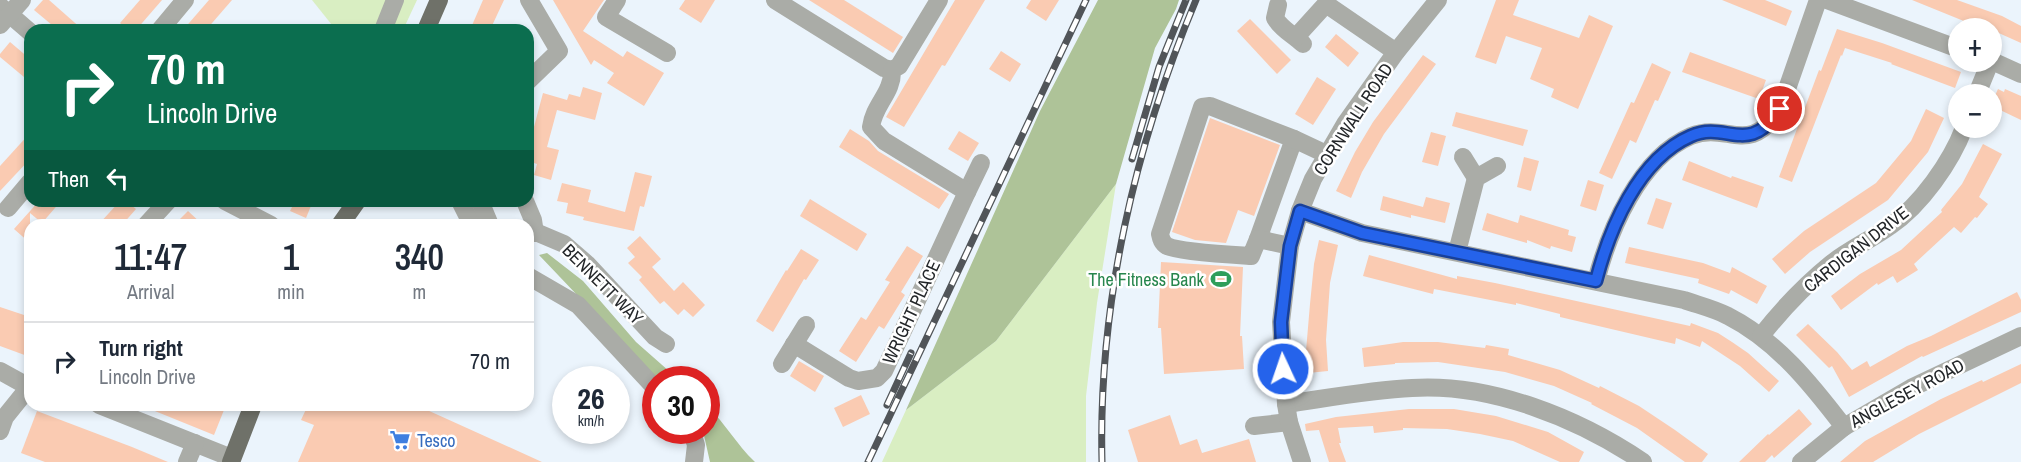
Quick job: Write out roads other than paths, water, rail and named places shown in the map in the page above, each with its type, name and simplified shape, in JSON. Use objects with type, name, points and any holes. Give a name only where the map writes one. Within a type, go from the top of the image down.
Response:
[{"type":"main road","points":[[429,24],[439,0]]},
{"type":"main road","points":[[342,219],[352,207]]},
{"type":"main road","points":[[232,460],[251,411]]},
{"type":"street","points":[[22,0],[3,15],[24,28]]},
{"type":"street","points":[[165,24],[185,0]]},
{"type":"street","points":[[385,24],[395,0]]},
{"type":"street","points":[[529,0],[559,51],[534,75]]},
{"type":"street","points":[[616,0],[606,17],[667,53]]},
{"type":"street","points":[[775,0],[884,68],[892,70],[899,66],[939,0]]},
{"type":"street","name":"CORNWALL ROAD","points":[[1302,462],[1287,413],[1281,322],[1290,246],[1300,211],[1313,179],[1345,124],[1396,52],[1437,0]]},
{"type":"street","points":[[1596,281],[1604,252],[1633,189],[1672,147],[1691,136],[1706,132],[1740,136],[1757,133],[1774,118],[1780,109],[1818,0]]},
{"type":"street","points":[[1827,0],[1948,45]]},
{"type":"street","points":[[1278,5],[1275,18],[1281,28],[1300,41],[1327,2],[1396,52]]},
{"type":"street","points":[[2002,66],[2021,74]]},
{"type":"street","points":[[892,70],[892,81],[872,117],[871,127],[884,141],[967,192]]},
{"type":"street","points":[[1294,139],[1251,256],[1168,247],[1161,240],[1160,234],[1202,108],[1210,106],[1294,139],[1326,154]]},
{"type":"street","name":"CARDIGAN DRIVE","points":[[1761,336],[1785,305],[1833,262],[1892,225],[1926,192],[1960,138]]},
{"type":"street","points":[[1463,157],[1476,178]]},
{"type":"street","name":"WRIGHT PLACE","points":[[794,344],[849,378],[858,381],[877,378],[884,370],[902,333],[981,163]]},
{"type":"street","points":[[1457,252],[1476,178],[1497,166]]},
{"type":"street","points":[[8,208],[24,189]]},
{"type":"street","points":[[152,219],[163,207]]},
{"type":"street","points":[[236,207],[260,219]]},
{"type":"street","points":[[1300,211],[1362,233],[1684,300],[1726,315],[1761,336],[1794,366],[1844,427]]},
{"type":"street","name":"BENNETT WAY","points":[[534,234],[551,237],[564,244],[587,264],[655,337],[666,344]]},
{"type":"street","points":[[1258,238],[1290,246]]},
{"type":"street","points":[[534,279],[578,305],[642,373]]},
{"type":"street","points":[[782,364],[806,325]]},
{"type":"street","name":"ANGLESEY ROAD","points":[[1801,462],[1844,427],[1911,388],[2021,336]]},
{"type":"street","points":[[0,371],[24,384]]},
{"type":"street","points":[[1254,426],[1287,413],[1414,387],[1457,390],[1522,402],[1569,421],[1612,454],[1643,462]]},
{"type":"street","points":[[0,431],[5,417],[24,394]]},
{"type":"street","points":[[114,411],[232,460]]},
{"type":"street","points":[[187,462],[195,443]]},
{"type":"street","points":[[694,462],[696,444]]},
{"type":"railway","points":[[868,462],[1086,0]]},
{"type":"railway","points":[[1132,159],[1159,67],[1186,0]]},
{"type":"railway","points":[[1102,462],[1102,403],[1106,344],[1125,226],[1138,168],[1155,111],[1196,0]]},
{"type":"railway","points":[[887,405],[911,353]]},
{"type":"place","name":"The Fitness Bank","points":[[1221,279]]},
{"type":"place","name":"Tesco","points":[[400,440]]}]
